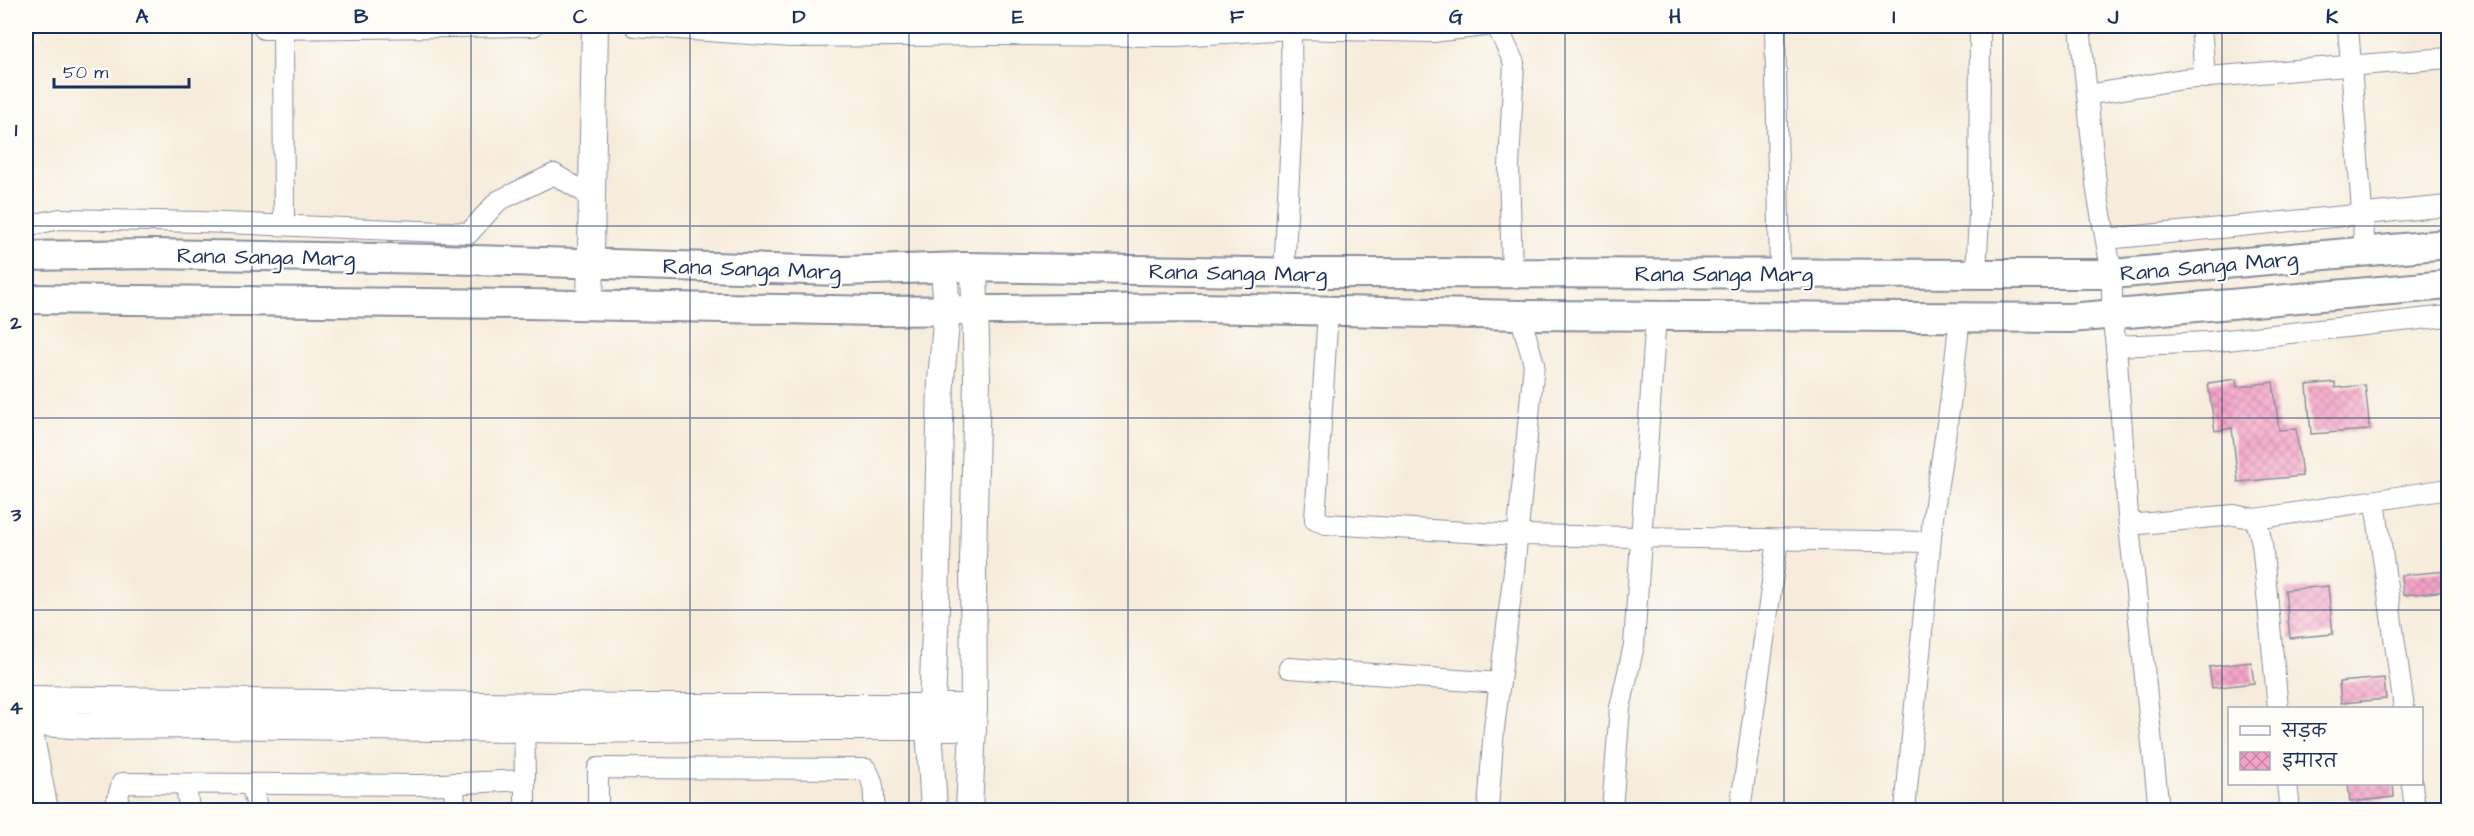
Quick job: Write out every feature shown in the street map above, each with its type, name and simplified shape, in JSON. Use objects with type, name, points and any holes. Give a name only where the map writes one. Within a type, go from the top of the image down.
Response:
[{"type":"main road","name":"Rana Sanga Marg","points":[[26,256],[164,254],[842,271],[974,267],[1284,273],[2112,274],[2448,244]]},
{"type":"main road","name":"Rana Sanga Marg","points":[[26,299],[961,312],[1201,308],[1520,315],[2070,318],[2448,285]]},
{"type":"street","points":[[264,26],[264,29],[533,26]]},
{"type":"street","points":[[590,306],[595,26]]},
{"type":"street","points":[[635,26],[792,37],[1291,27],[1432,32],[1485,26]]},
{"type":"street","points":[[1497,26],[1514,63],[1509,167],[1512,273]]},
{"type":"street","points":[[1775,26],[1780,273]]},
{"type":"street","points":[[1976,274],[1979,216],[1980,26]]},
{"type":"street","points":[[2080,26],[2097,192],[2112,274],[2112,315],[2129,525],[2159,810]]},
{"type":"street","points":[[2201,26],[2205,78]]},
{"type":"street","points":[[2348,26],[2365,251]]},
{"type":"street","points":[[1284,273],[1292,119],[1291,27]]},
{"type":"street","points":[[283,29],[284,225]]},
{"type":"street","points":[[2088,95],[2205,78],[2276,74],[2352,65],[2448,58]]},
{"type":"street","points":[[26,226],[60,219],[469,233],[498,201],[554,174],[592,197]]},
{"type":"street","points":[[2106,238],[2448,206]]},
{"type":"street","points":[[934,810],[931,717],[941,380],[974,267]]},
{"type":"street","points":[[944,268],[961,312],[977,379],[973,560],[974,717],[969,810]]},
{"type":"street","points":[[1328,311],[1315,520],[1326,524],[1518,535],[1930,542]]},
{"type":"street","points":[[1488,810],[1534,364],[1520,315]]},
{"type":"street","points":[[1612,810],[1620,708],[1634,645],[1656,315]]},
{"type":"street","points":[[2116,346],[2208,342],[2448,316]]},
{"type":"street","points":[[1905,810],[1930,542],[1960,317]]},
{"type":"street","points":[[2129,525],[2234,515],[2256,519],[2448,489]]},
{"type":"street","points":[[2375,501],[2404,707]]},
{"type":"street","points":[[2256,519],[2262,543],[2278,707]]},
{"type":"street","points":[[1740,810],[1778,540]]},
{"type":"street","points":[[1289,668],[1500,683]]},
{"type":"street","points":[[45,810],[26,714],[88,726],[524,717],[974,717]]},
{"type":"street","points":[[524,717],[525,810]]},
{"type":"street","points":[[598,810],[598,768],[866,769],[872,778],[874,810]]},
{"type":"street","points":[[114,810],[122,783],[454,783],[525,780]]},
{"type":"street","points":[[251,783],[258,810]]},
{"type":"street","points":[[454,783],[455,810]]},
{"type":"street","points":[[186,784],[189,810]]},
{"type":"street","points":[[2287,785],[2290,810]]},
{"type":"street","points":[[2412,785],[2415,810]]},
{"type":"building","points":[[2236,379],[2237,387],[2273,382],[2279,430],[2296,429],[2302,476],[2238,482],[2232,428],[2215,431],[2208,383]]},
{"type":"building","points":[[2335,382],[2335,388],[2365,385],[2370,430],[2311,434],[2307,385]]},
{"type":"building","points":[[2448,571],[2448,591],[2403,595],[2401,575]]},
{"type":"building","points":[[2328,586],[2333,634],[2290,638],[2285,590]]},
{"type":"building","points":[[2251,662],[2254,683],[2212,688],[2209,667]]},
{"type":"building","points":[[2384,678],[2386,699],[2341,703],[2339,682]]},
{"type":"building","points":[[2348,785],[2393,785],[2394,797],[2350,802]]}]
